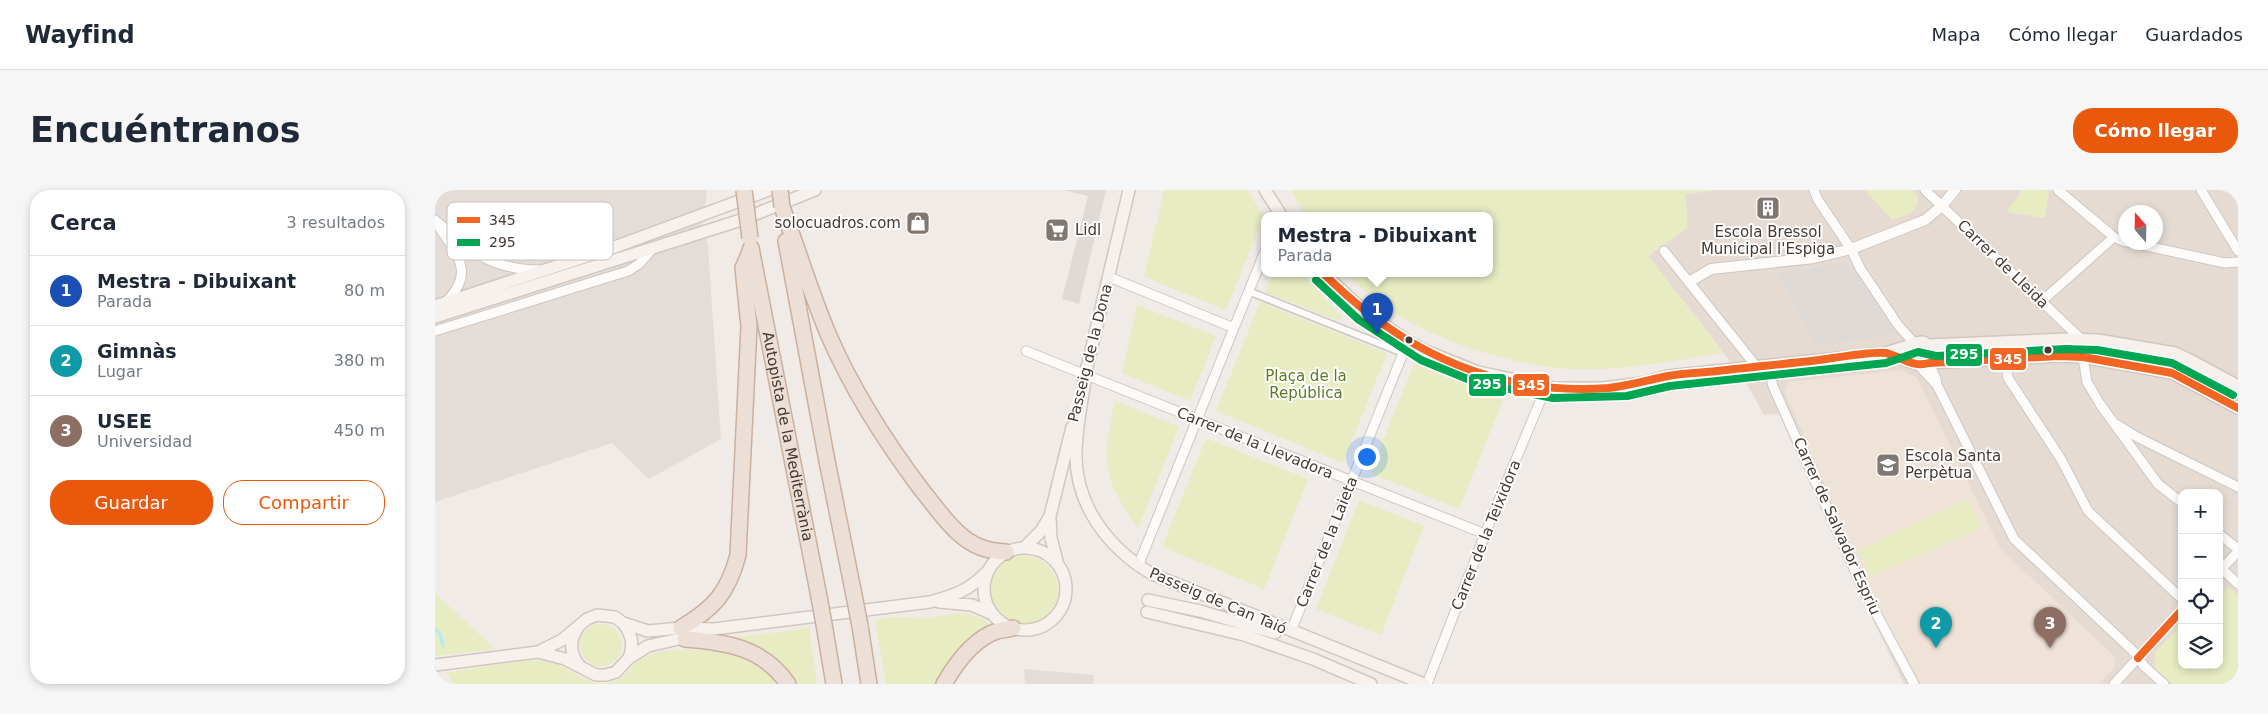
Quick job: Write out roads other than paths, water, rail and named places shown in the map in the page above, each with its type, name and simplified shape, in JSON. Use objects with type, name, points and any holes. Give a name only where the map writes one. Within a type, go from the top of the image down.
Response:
[{"type":"highway","name":"Autopista de la Mediterrània","points":[[744,190],[751,243],[834,684]]},
{"type":"highway","points":[[780,190],[827,461],[860,626],[869,684]]},
{"type":"highway","points":[[786,226],[829,335],[855,388],[881,431],[931,501],[958,532],[990,552],[1006,552]]},
{"type":"highway","points":[[751,243],[743,268],[749,326],[738,555],[731,578],[719,599],[699,616],[683,634],[745,648],[769,664],[788,684]]},
{"type":"highway","points":[[944,684],[959,660],[974,646],[997,631],[1013,628]]},
{"type":"main road","points":[[613,247],[769,190]]},
{"type":"main road","points":[[435,317],[741,220],[815,190]]},
{"type":"main road","name":"Passeig de la Dona","points":[[1025,547],[1041,531],[1050,516],[1086,374],[1129,190]]},
{"type":"main road","points":[[1265,190],[1279,212]]},
{"type":"main road","points":[[440,304],[576,260]]},
{"type":"main road","points":[[1327,277],[1365,312],[1408,341],[1443,359],[1478,372],[1547,386],[1602,388],[1643,383],[1668,376],[1885,353],[1923,342],[1929,345],[2078,343],[2175,354],[2191,360],[2238,386]]},
{"type":"main road","points":[[2078,343],[2086,353]]},
{"type":"main road","points":[[1913,344],[1908,353],[1919,363]]},
{"type":"main road","points":[[1919,363],[1932,353],[1929,345]]},
{"type":"main road","points":[[1885,353],[1919,363],[1942,357],[2005,358],[2068,356],[2086,353],[2172,373],[2238,408]]},
{"type":"main road","name":"Passeig de Can Taió","points":[[1086,374],[1076,452],[1079,482],[1087,505],[1109,541],[1138,566],[1152,574],[1421,683]]},
{"type":"main road","name":"Passeig de la Dona","points":[[1050,516],[1051,538],[1057,562]]},
{"type":"main road","points":[[629,658],[648,646],[683,634],[930,602],[963,592],[987,572],[993,562],[1006,552],[1025,547],[1045,552],[1057,562],[1065,578],[1066,591],[1063,604],[1057,615],[1047,624],[1034,629],[1013,628],[1002,623],[990,613],[972,605],[930,602]]},
{"type":"main road","points":[[987,572],[984,592],[990,613]]},
{"type":"main road","name":"Passeig de Can Taió","points":[[1371,684],[1313,659],[1244,635],[1148,606],[1267,630],[1399,680],[1421,683]]},
{"type":"main road","points":[[435,665],[538,652],[562,640],[587,619],[597,615],[606,615],[648,631],[683,634]]},
{"type":"main road","points":[[538,652],[565,659],[596,675],[606,675],[623,666],[629,658],[632,649],[632,639],[629,630],[623,623]]},
{"type":"main road","points":[[579,625],[573,634],[572,650],[578,664],[586,671]]},
{"type":"street","points":[[1814,190],[1818,200],[1851,249],[1860,268],[1913,344]]},
{"type":"street","name":"Carrer de Lleida","points":[[1925,190],[2042,301],[2078,343]]},
{"type":"street","points":[[1689,282],[1711,269],[1815,258],[1851,249],[1925,220],[1942,206],[1955,190]]},
{"type":"street","points":[[2058,190],[2118,239]]},
{"type":"street","points":[[2201,190],[2238,251]]},
{"type":"street","points":[[435,220],[447,230]]},
{"type":"street","points":[[435,220],[447,239]]},
{"type":"street","points":[[2042,301],[2114,237]]},
{"type":"street","points":[[435,331],[628,271],[639,264],[653,248]]},
{"type":"street","points":[[2163,250],[2225,263],[2238,262]]},
{"type":"street","name":"Carrer de Salvador Espriu","points":[[1664,251],[1762,366],[1773,386],[1862,587],[1914,684]]},
{"type":"street","points":[[440,304],[461,283],[460,260]]},
{"type":"street","points":[[488,260],[504,267],[547,270]]},
{"type":"street","points":[[1138,566],[1261,260]]},
{"type":"street","points":[[1109,277],[1234,328]]},
{"type":"street","points":[[1248,291],[1403,353]]},
{"type":"street","name":"Carrer de la Laieta","points":[[1291,631],[1408,341]]},
{"type":"street","points":[[1937,382],[1942,357],[2078,343]]},
{"type":"street","name":"Carrer de la Llevadora","points":[[1026,351],[1485,534]]},
{"type":"street","points":[[2178,500],[2158,484],[2133,451],[2087,382],[2086,353],[2177,363],[2238,395]]},
{"type":"street","points":[[2005,358],[2008,378],[2061,459],[2088,511],[2178,595]]},
{"type":"street","points":[[1919,363],[1937,382],[2014,538],[2163,684]]},
{"type":"street","name":"Carrer de la Teixidora","points":[[1421,683],[1547,386]]},
{"type":"street","points":[[2113,422],[2153,445],[2238,487]]},
{"type":"street","points":[[2133,451],[2133,446],[2138,443],[2153,445]]},
{"type":"street","points":[[2223,537],[2238,550],[2223,566]]},
{"type":"street","points":[[2223,572],[2238,584]]},
{"type":"street","points":[[2114,684],[2178,614]]},
{"type":"waterway","points":[[435,629],[440,634],[443,646]]},
{"type":"place","name":"Escola Bressol Municipal l'Espiga","points":[[1768,208]]},
{"type":"place","name":"solocuadros.com","points":[[918,223]]},
{"type":"place","name":"Lidl","points":[[1057,230]]},
{"type":"place","name":"Mestra - Dibuixant","points":[[1377,334]]},
{"type":"place","name":"Escola Santa Perpètua","points":[[1888,465]]},
{"type":"place","name":"Gimnàs","points":[[1936,648]]},
{"type":"place","name":"USEE","points":[[2050,648]]},
{"type":"park label","name":"Plaça de la República","points":[[1306,384]]}]
